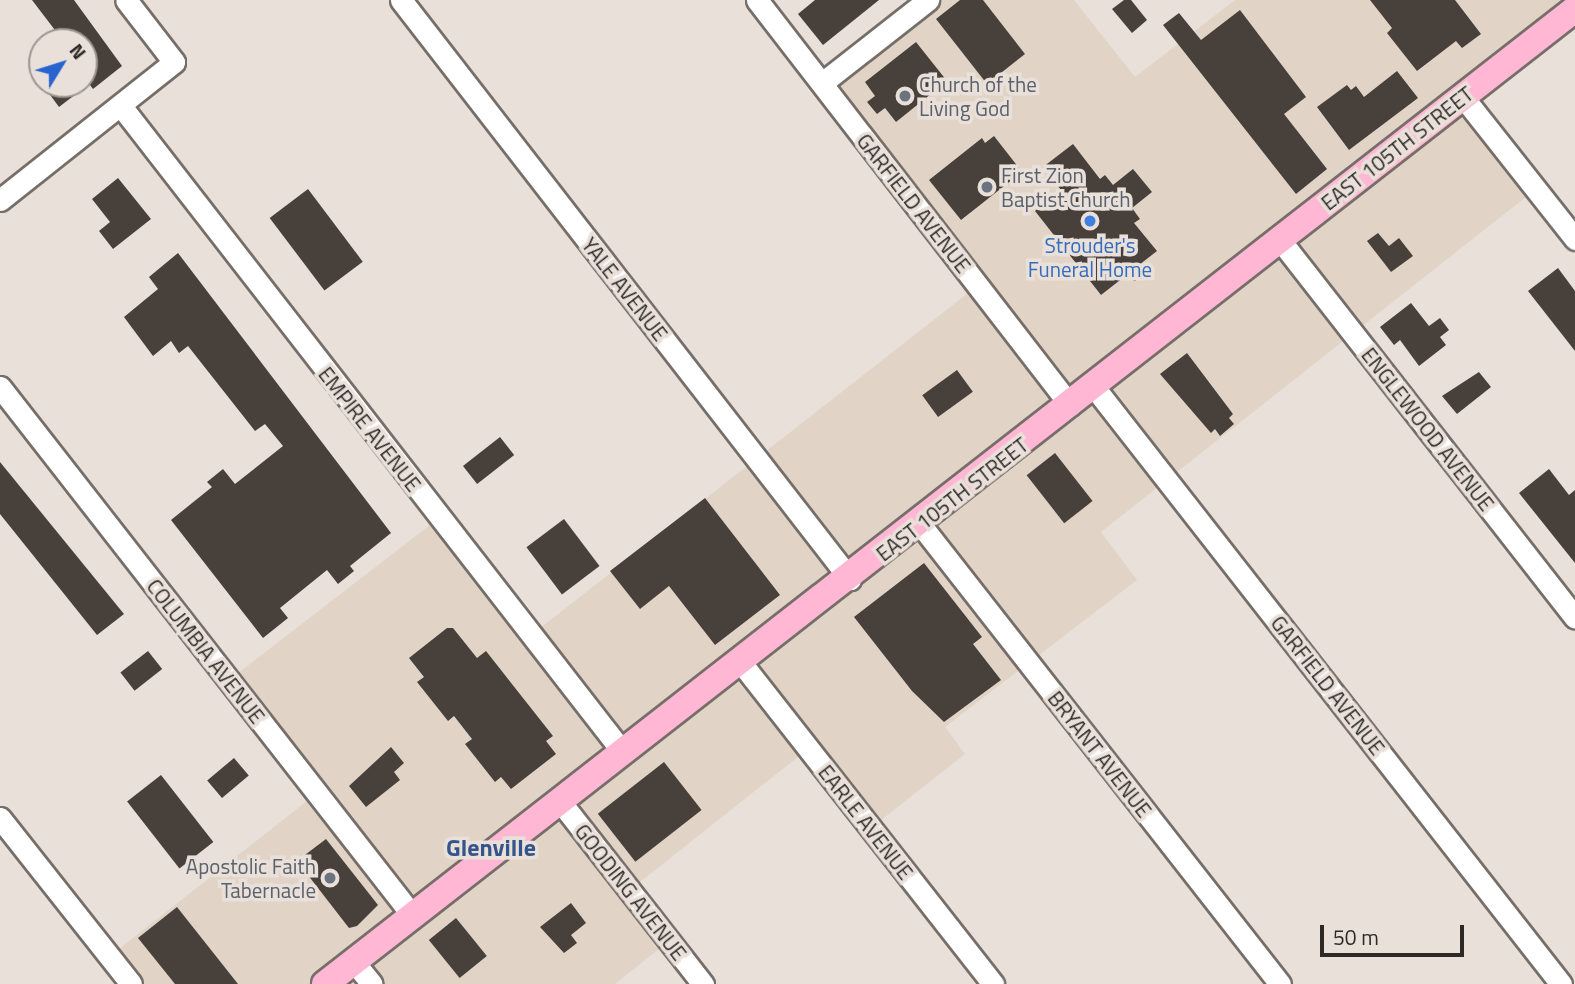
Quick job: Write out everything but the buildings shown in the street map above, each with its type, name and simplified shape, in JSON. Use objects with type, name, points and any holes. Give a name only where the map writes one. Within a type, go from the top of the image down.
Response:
[{"type":"main road","name":"EAST 105TH STREET","points":[[325,984],[621,750],[850,579],[1575,9]]},
{"type":"street","points":[[4,189],[121,106],[174,62],[126,0]]},
{"type":"street","name":"YALE AVENUE","points":[[401,0],[850,579]]},
{"type":"street","name":"GARFIELD AVENUE","points":[[757,0],[1070,405]]},
{"type":"street","points":[[821,83],[928,0]]},
{"type":"street","points":[[1463,97],[1575,239]]},
{"type":"street","name":"EMPIRE AVENUE","points":[[121,106],[621,750]]},
{"type":"street","name":"ENGLEWOOD AVENUE","points":[[1280,240],[1575,617]]},
{"type":"street","name":"COLUMBIA AVENUE","points":[[0,387],[412,915]]},
{"type":"street","name":"GARFIELD AVENUE","points":[[1094,387],[1561,984]]},
{"type":"street","name":"BRYANT AVENUE","points":[[920,524],[1280,984]]},
{"type":"street","name":"EARLE AVENUE","points":[[739,660],[993,984]]},
{"type":"street","name":"GOODING AVENUE","points":[[559,800],[703,984]]},
{"type":"street","points":[[0,818],[131,984]]},
{"type":"street","points":[[354,962],[372,984]]},
{"type":"shaded area","points":[[928,0],[1074,0],[1135,77],[1235,0],[1575,0],[1463,97],[1536,189],[1101,532],[1137,580],[945,727],[965,754],[871,828],[808,749],[630,890],[669,941],[615,984],[131,984],[109,957],[317,793],[229,680],[439,518],[530,636],[977,286],[822,83]]},
{"type":"place","name":"Church of the Living God","points":[[905,96]]},
{"type":"place","name":"First Zion Baptist Church","points":[[987,187]]},
{"type":"place","name":"Strouder's Funeral Home","points":[[1090,221]]},
{"type":"place","name":"Apostolic Faith Tabernacle","points":[[330,878]]},
{"type":"district","name":"Glenville","points":[[491,848]]}]
